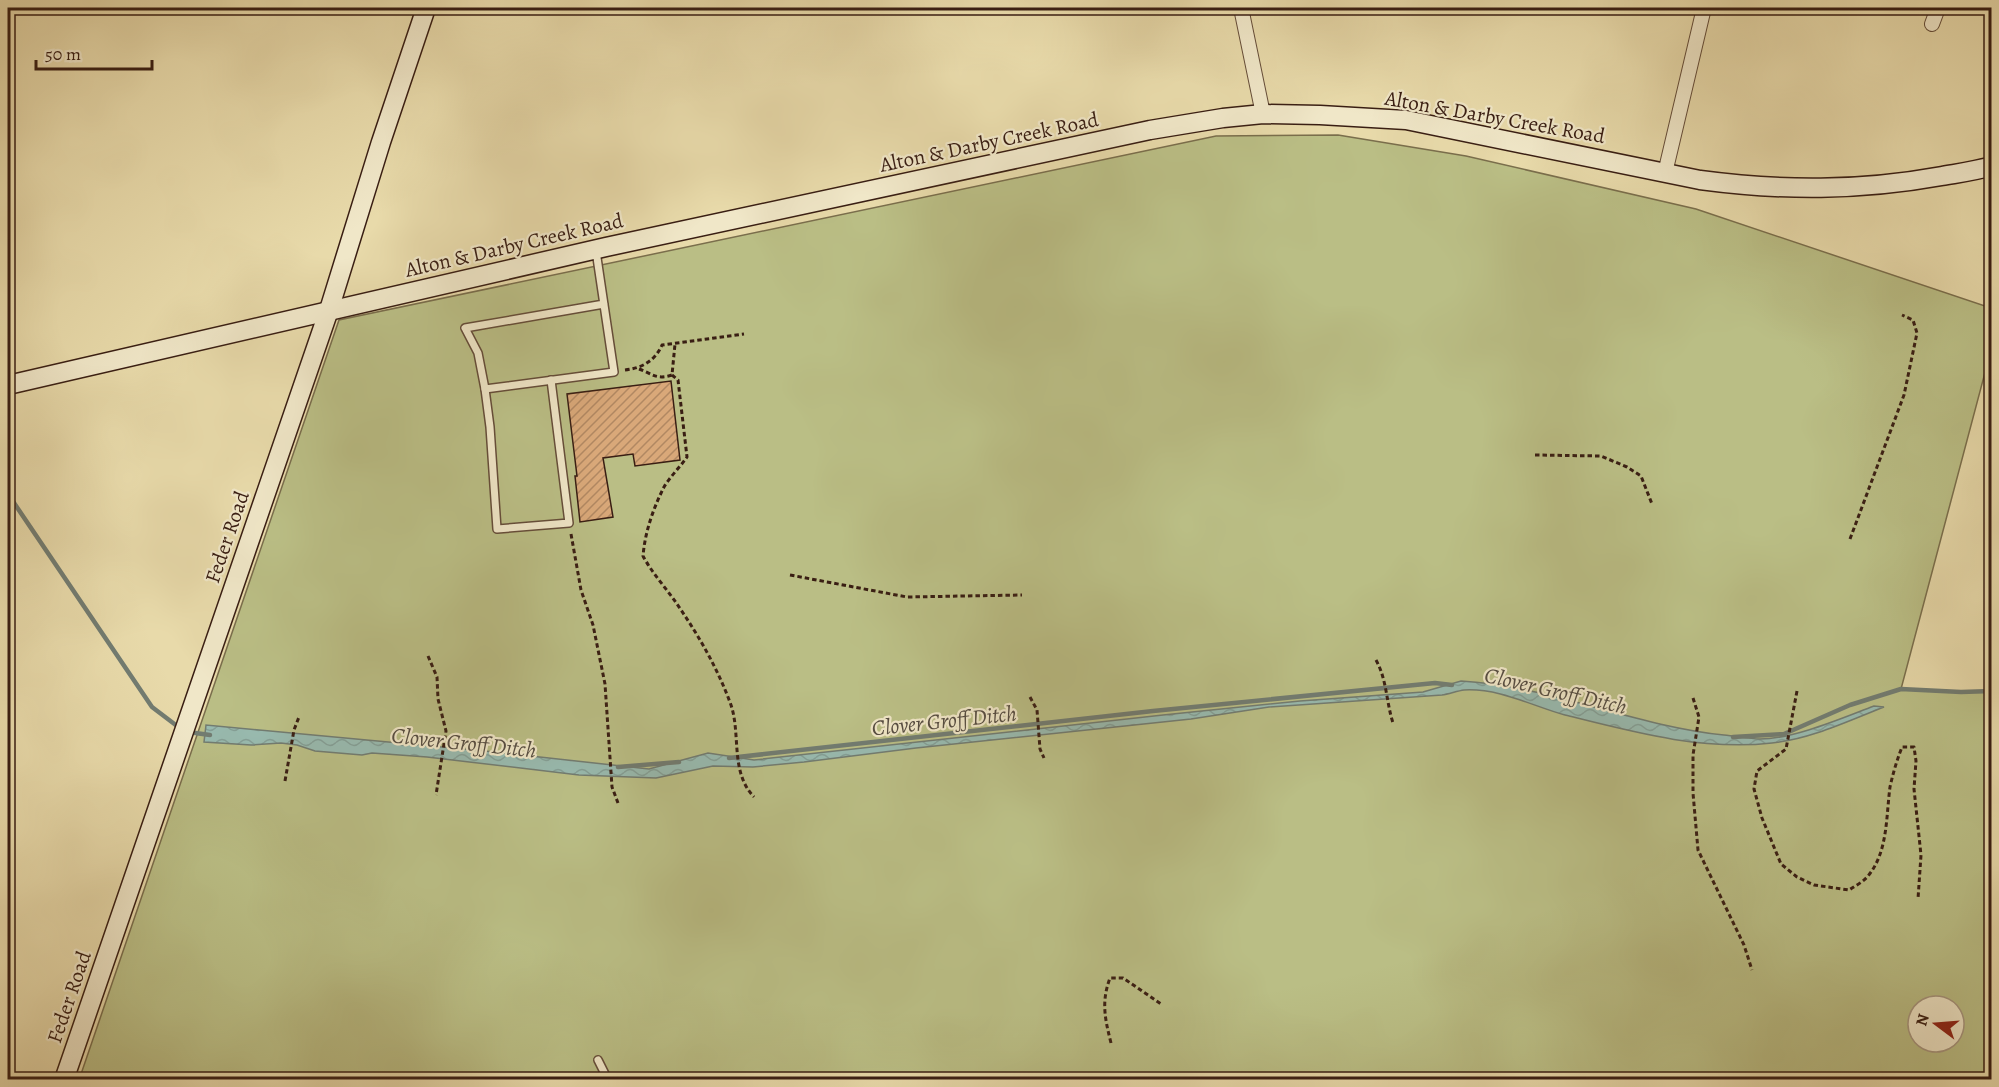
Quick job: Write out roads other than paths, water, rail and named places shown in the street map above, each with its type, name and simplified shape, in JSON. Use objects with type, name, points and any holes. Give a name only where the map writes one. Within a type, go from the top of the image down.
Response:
[{"type":"street","name":"Feder Road","points":[[64,1080],[329,310],[381,142],[426,8]]},
{"type":"street","points":[[1241,8],[1263,114]]},
{"type":"street","points":[[1665,173],[1704,8]]},
{"type":"street","points":[[1932,24],[1938,8]]},
{"type":"street","name":"Alton & Darby Creek Road","points":[[8,385],[596,249],[1150,130],[1223,118],[1263,114],[1406,120],[1700,180],[1748,186],[1839,189],[1914,181],[1992,166]]},
{"type":"lane","points":[[485,390],[615,372],[596,249]]},
{"type":"lane","points":[[551,380],[569,523],[497,529],[485,390],[478,353],[465,328],[604,304]]},
{"type":"lane","points":[[598,1060],[608,1080]]},
{"type":"water","points":[[1461,681],[1528,690],[1658,723],[1756,739],[1788,736],[1874,706],[1884,707],[1801,738],[1746,745],[1720,744],[1642,733],[1565,715],[1503,695],[1464,690],[1442,695],[1269,707],[1191,719],[804,762],[753,767],[713,766],[656,778],[579,775],[427,757],[315,751],[281,743],[251,745],[204,742],[206,725],[649,769],[708,753],[754,760],[1300,701],[1423,692]]},
{"type":"waterway","name":"Clover Groff Ditch","points":[[8,494],[152,707],[181,729]]},
{"type":"waterway","name":"Clover Groff Ditch","points":[[729,758],[1153,711],[1435,683],[1452,685]]},
{"type":"waterway","name":"Clover Groff Ditch","points":[[1733,737],[1784,734],[1850,705],[1901,689],[1992,691]]},
{"type":"waterway","name":"Clover Groff Ditch","points":[[188,732],[210,735]]},
{"type":"waterway","name":"Clover Groff Ditch","points":[[618,767],[679,762]]}]
